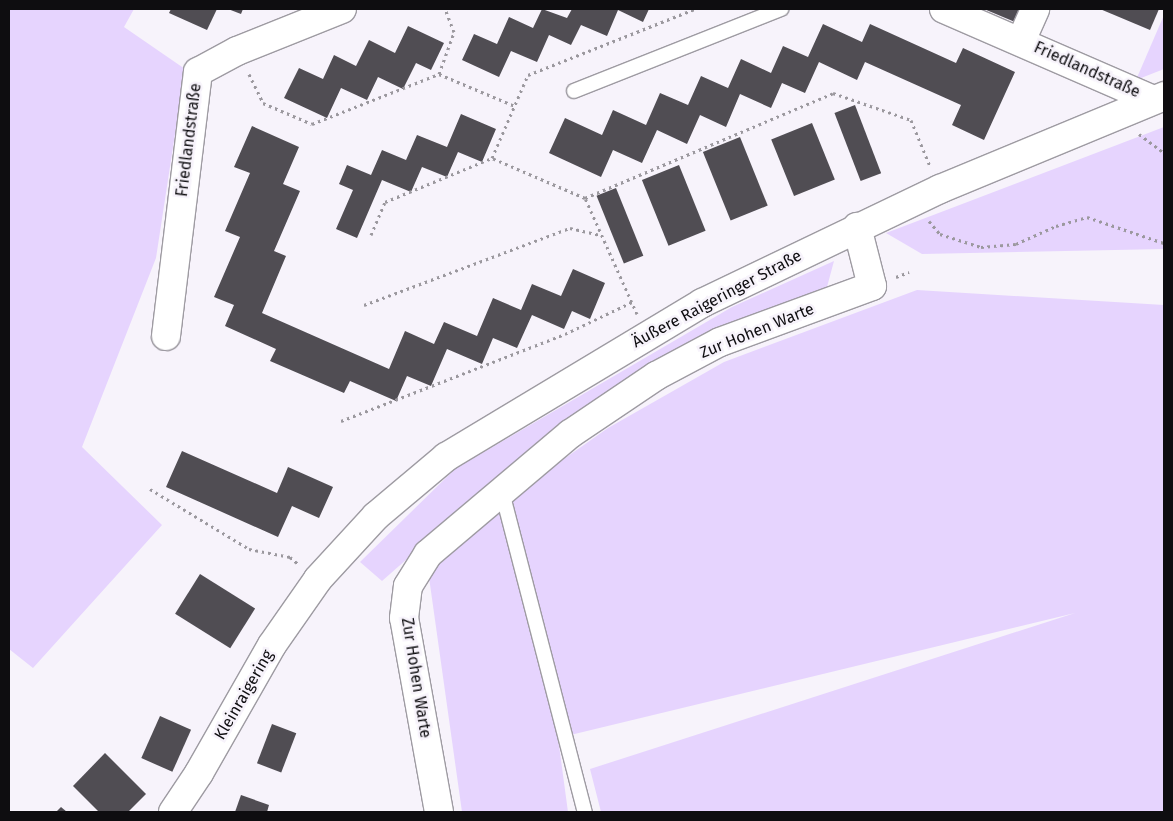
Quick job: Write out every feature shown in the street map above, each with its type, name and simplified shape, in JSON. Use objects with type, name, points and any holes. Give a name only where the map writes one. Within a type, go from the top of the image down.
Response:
[{"type":"street","name":"Friedlandstraße","points":[[166,336],[198,72],[237,50],[342,9]]},
{"type":"street","name":"Friedlandstraße","points":[[944,9],[1158,98]]},
{"type":"street","name":"Friedlandstraße","points":[[1020,41],[1035,9]]},
{"type":"street","name":"Äußere Raigeringer Straße","points":[[318,579],[376,516],[446,457],[702,303],[913,201],[1158,98]]},
{"type":"street","name":"Zur Hohen Warte","points":[[438,812],[404,618],[408,586],[428,554],[570,434],[656,376],[720,342],[872,286],[857,227]]},
{"type":"street","name":"Kleinraigering","points":[[173,812],[200,773],[272,645],[318,579]]},
{"type":"lane","points":[[574,91],[781,9]]},
{"type":"lane","points":[[502,492],[585,812]]},
{"type":"path","points":[[439,74],[454,32],[445,9]]},
{"type":"path","points":[[370,235],[384,202],[492,158],[528,75],[695,9]]},
{"type":"path","points":[[237,50],[263,104],[312,124],[439,74],[514,106]]},
{"type":"path","points":[[585,198],[833,93],[911,120],[940,189]]},
{"type":"path","points":[[492,158],[585,198],[647,335]]},
{"type":"path","points":[[913,201],[940,234],[981,247],[1016,244],[1056,226],[1087,217],[1164,243]]},
{"type":"path","points":[[364,305],[570,228],[602,235]]},
{"type":"path","points":[[341,421],[565,334],[632,302]]},
{"type":"path","points":[[150,489],[249,549],[290,557]]},
{"type":"shaded area","points":[[9,9],[134,9],[124,27],[185,69],[156,258],[82,447],[162,525],[33,668],[9,649]]},
{"type":"shaded area","points":[[1164,15],[1164,69],[1136,80]]},
{"type":"shaded area","points":[[1164,127],[1164,249],[922,254],[886,233]]},
{"type":"shaded area","points":[[834,261],[827,287],[716,328],[633,377],[523,457],[382,581],[360,562],[455,469],[732,307]]},
{"type":"shaded area","points":[[917,290],[1164,305],[1164,812],[601,812],[590,769],[1075,613],[558,738],[568,812],[462,812],[426,556],[608,428],[724,362]]},
{"type":"building","points":[[171,9],[217,9],[207,30],[169,13]]},
{"type":"building","points":[[228,9],[243,9],[241,14]]},
{"type":"building","points":[[542,9],[567,18],[572,9],[649,9],[643,22],[618,10],[607,36],[581,25],[571,45],[549,35],[537,62],[511,51],[499,77],[462,60],[474,34],[497,44],[509,17],[533,28]]},
{"type":"building","points":[[984,9],[1021,9],[1015,22]]},
{"type":"building","points":[[1100,9],[1159,9],[1150,30]]},
{"type":"building","points":[[823,24],[862,42],[870,24],[956,63],[963,48],[1015,72],[984,140],[952,125],[961,105],[865,62],[857,80],[819,62],[805,93],[782,83],[771,108],[740,94],[726,127],[700,115],[687,144],[657,130],[642,163],[613,150],[601,177],[549,153],[565,118],[602,135],[613,110],[646,125],[660,93],[688,105],[701,76],[728,88],[741,59],[771,73],[783,46],[808,57]]},
{"type":"building","points":[[408,26],[444,43],[431,70],[416,63],[403,89],[378,77],[367,100],[341,88],[327,118],[284,98],[299,68],[323,79],[334,55],[356,66],[369,40],[395,53]]},
{"type":"building","points":[[855,105],[881,173],[861,181],[834,113]]},
{"type":"building","points":[[461,114],[496,129],[482,162],[458,152],[447,177],[422,167],[411,192],[382,180],[357,238],[336,229],[353,190],[339,184],[347,165],[371,175],[382,150],[406,160],[417,135],[447,147]]},
{"type":"building","points":[[812,123],[835,180],[794,196],[771,139]]},
{"type":"building","points":[[252,126],[299,147],[283,184],[300,191],[274,251],[286,256],[262,313],[389,369],[405,331],[434,344],[444,322],[477,336],[493,298],[521,310],[532,284],[561,296],[573,269],[605,283],[590,319],[572,311],[564,329],[532,315],[517,348],[493,338],[482,364],[447,349],[431,386],[407,376],[396,401],[350,381],[344,393],[270,361],[276,349],[225,326],[234,305],[214,297],[240,237],[225,231],[250,173],[234,167]]},
{"type":"building","points":[[740,137],[768,206],[731,221],[703,152]]},
{"type":"building","points":[[679,165],[706,231],[669,246],[642,180]]},
{"type":"building","points":[[616,188],[643,256],[624,264],[597,196]]},
{"type":"building","points":[[182,451],[277,493],[288,467],[333,487],[319,518],[292,506],[278,537],[166,487]]},
{"type":"building","points":[[200,574],[255,608],[230,648],[175,614]]},
{"type":"building","points":[[160,716],[191,730],[172,772],[141,758]]},
{"type":"building","points":[[272,724],[296,733],[281,773],[257,763]]},
{"type":"building","points":[[105,753],[146,794],[128,812],[99,812],[73,786]]},
{"type":"building","points":[[241,795],[269,805],[267,812],[235,812]]},
{"type":"building","points":[[61,807],[67,812],[56,812]]}]
